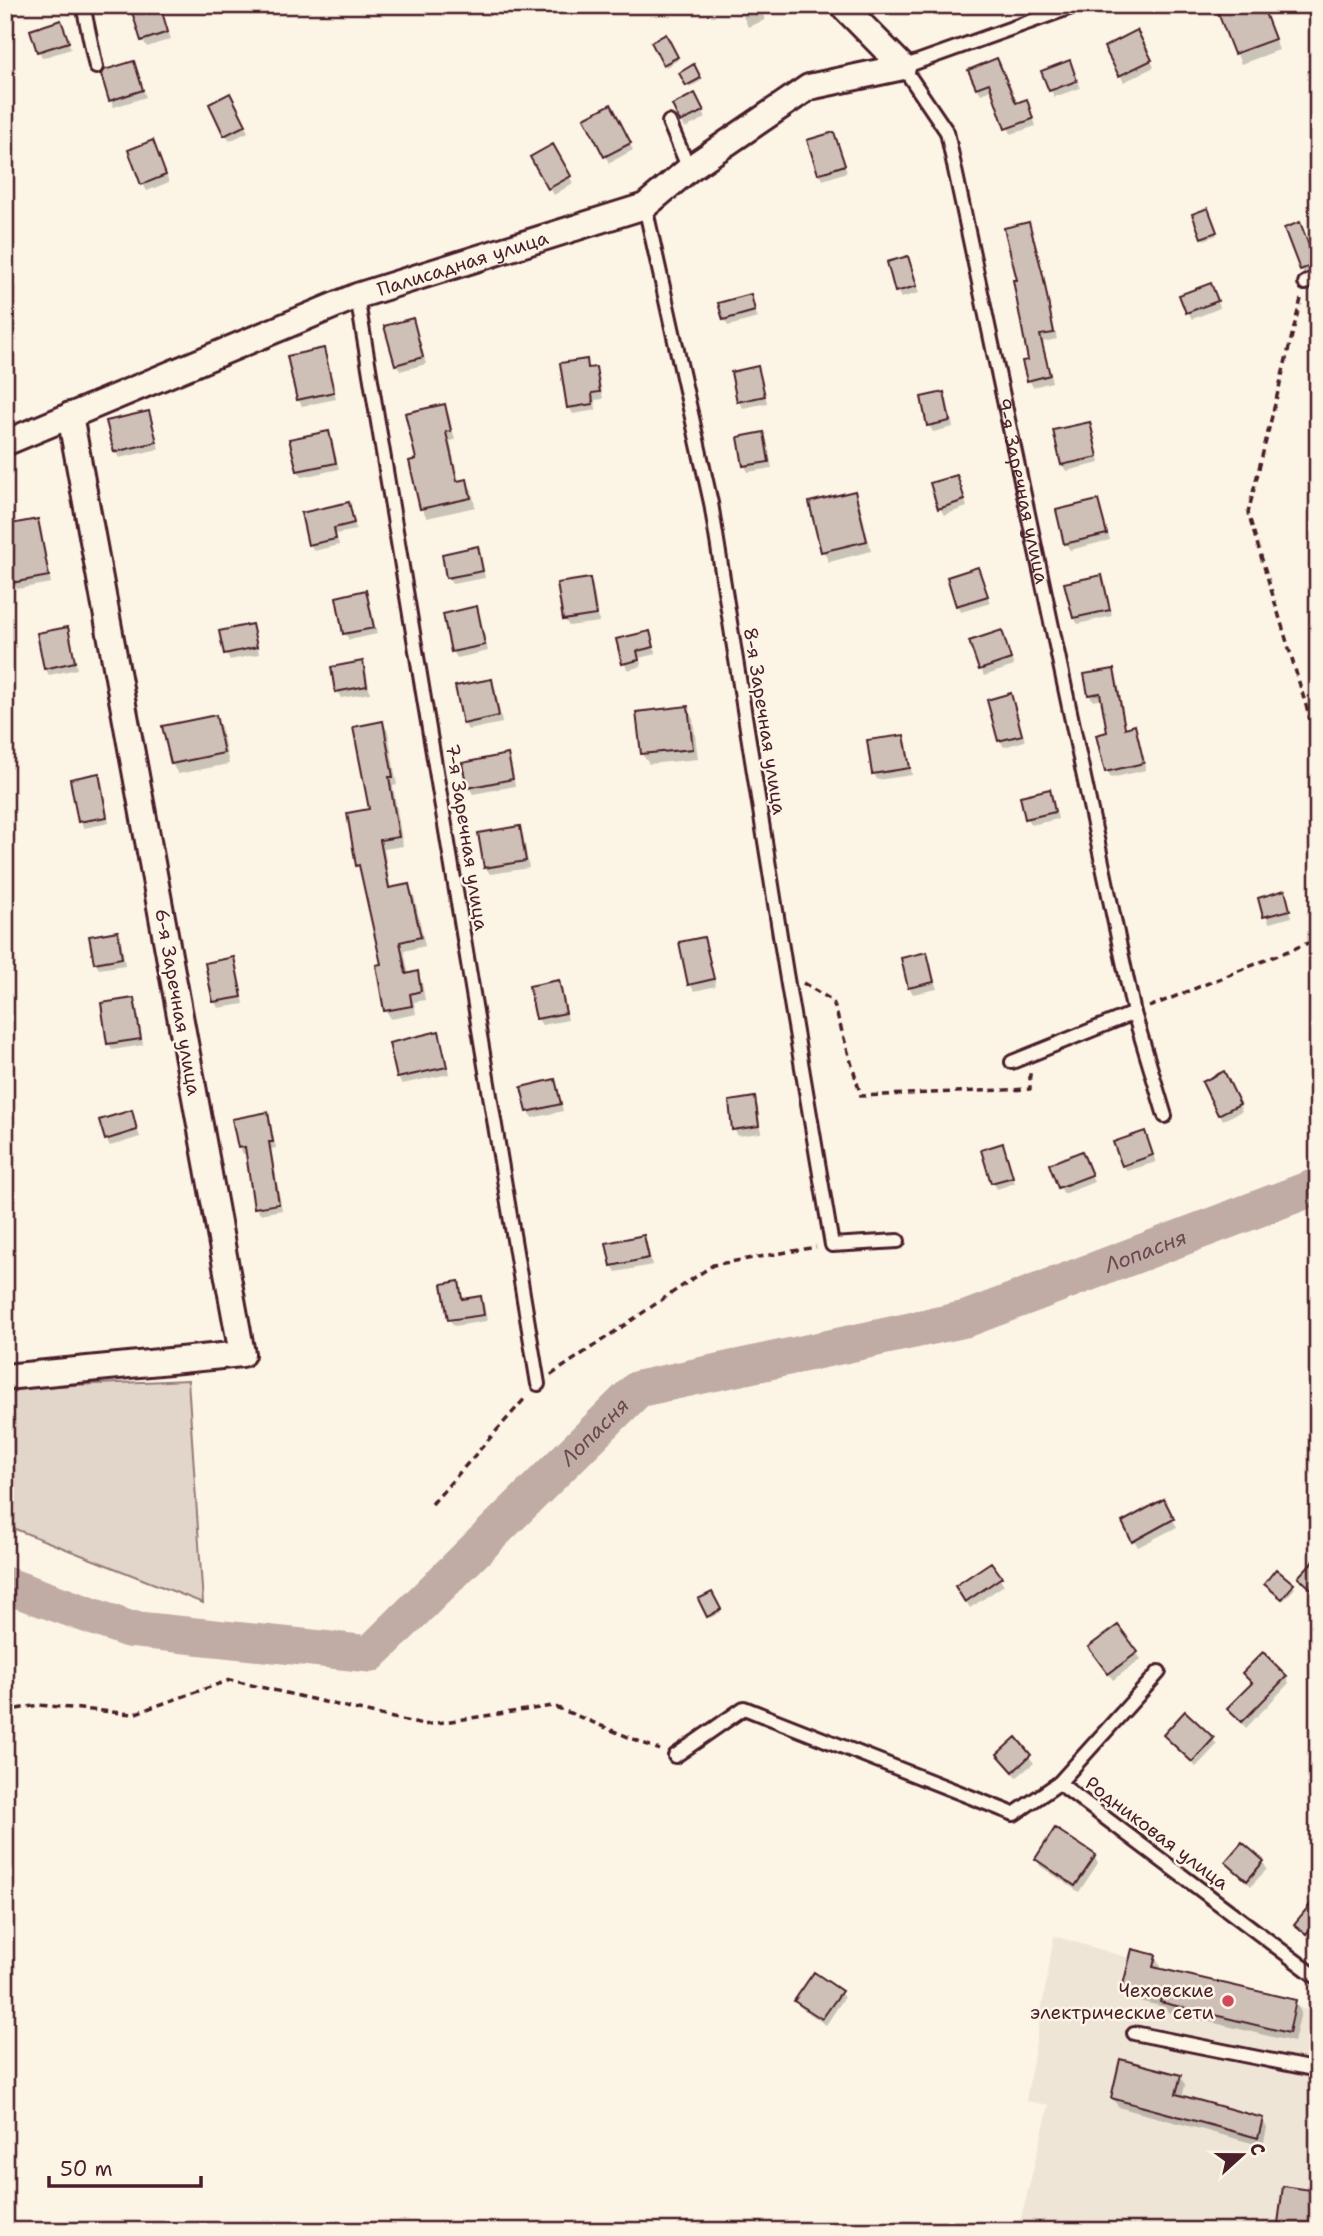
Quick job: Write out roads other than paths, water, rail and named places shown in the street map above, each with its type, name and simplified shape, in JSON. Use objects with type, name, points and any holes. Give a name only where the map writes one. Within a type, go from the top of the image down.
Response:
[{"type":"street","name":"9-я Заречная улица","points":[[842,5],[902,67]]},
{"type":"street","name":"Палисадная улица","points":[[5,443],[357,296],[645,206],[689,169],[809,87],[902,67]]},
{"type":"street","name":"6-я Заречная улица","points":[[5,1377],[242,1354],[70,415]]},
{"type":"lane","points":[[83,5],[96,66]]},
{"type":"lane","points":[[902,67],[1077,5]]},
{"type":"lane","name":"9-я Заречная улица","points":[[902,67],[947,132],[1134,1013],[1165,1116]]},
{"type":"lane","points":[[669,122],[689,169]]},
{"type":"lane","name":"8-я Заречная улица","points":[[645,206],[711,503],[832,1245],[898,1241]]},
{"type":"lane","points":[[1305,283],[1318,276]]},
{"type":"lane","name":"7-я Заречная улица","points":[[357,296],[538,1384]]},
{"type":"lane","points":[[1012,1062],[1134,1013]]},
{"type":"lane","name":"Родниковая улица","points":[[1158,1672],[1059,1783],[1318,1978]]},
{"type":"lane","points":[[676,1756],[744,1708],[1014,1814],[1059,1783]]},
{"type":"lane","points":[[1134,2033],[1318,2070]]},
{"type":"waterway","name":"Лопасня","points":[[5,1585],[128,1629],[370,1654],[638,1389],[966,1319],[1318,1186]]},
{"type":"place","name":"Чеховские электрические сети","points":[[1228,2001]]}]
